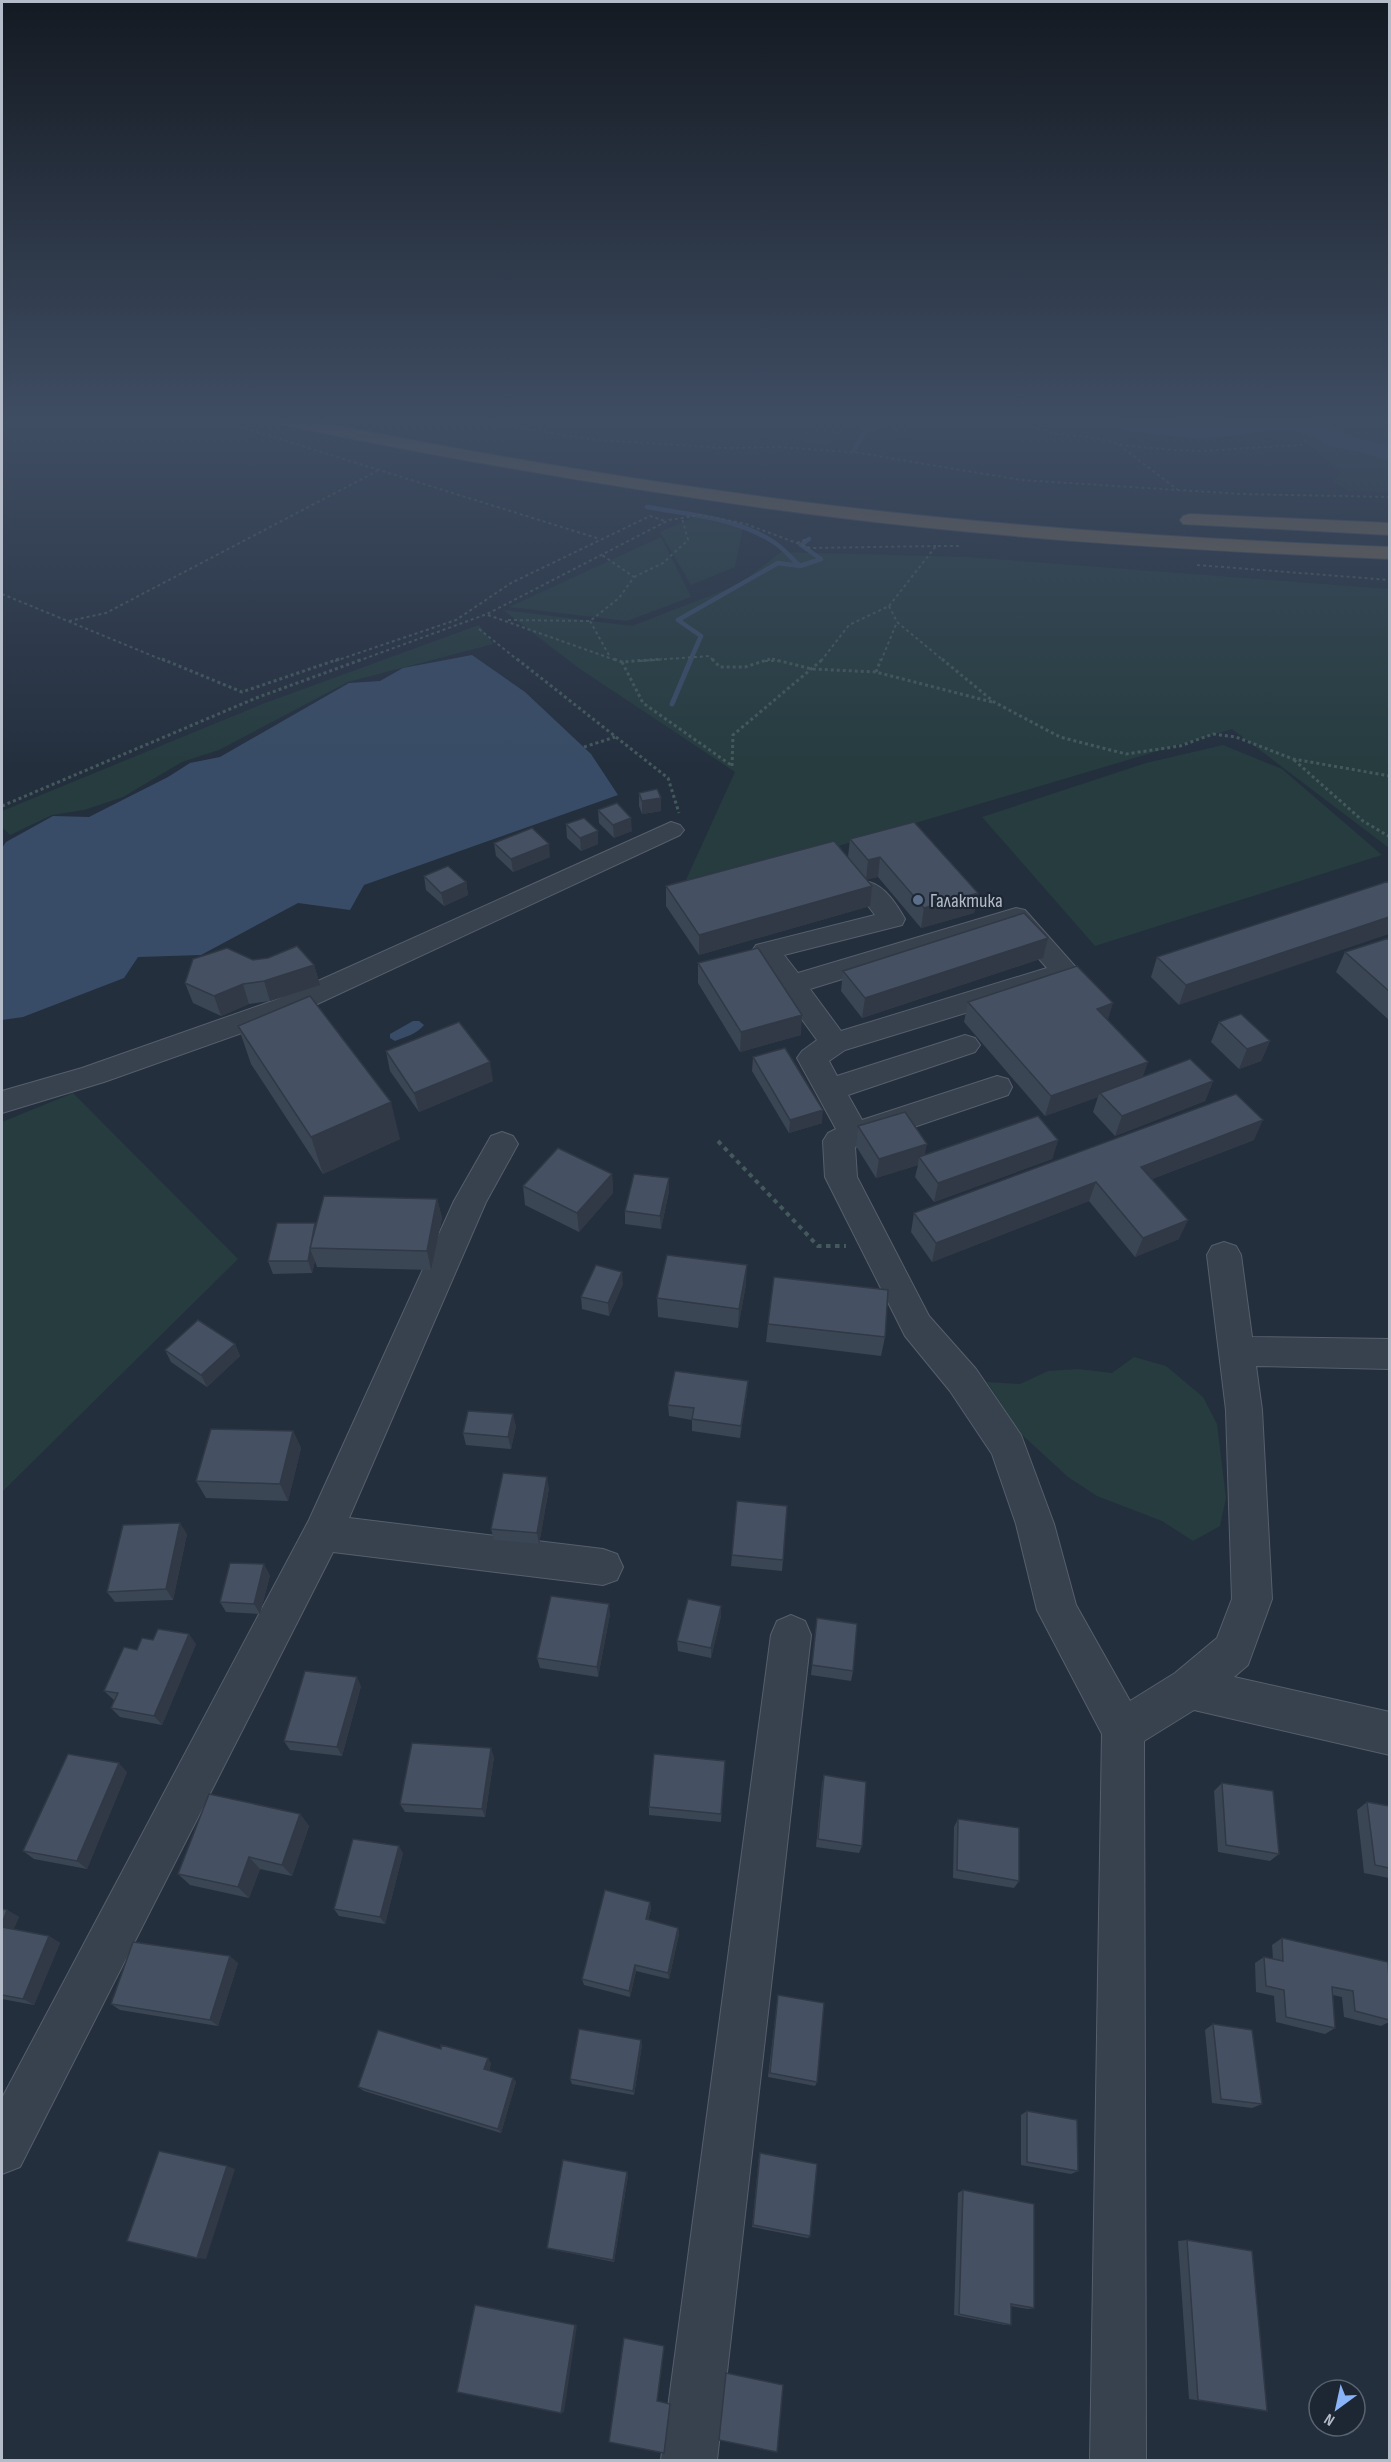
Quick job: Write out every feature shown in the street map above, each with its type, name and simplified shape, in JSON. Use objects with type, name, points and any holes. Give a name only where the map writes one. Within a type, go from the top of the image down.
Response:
[{"type":"highway","points":[[1087,536],[1197,544],[1389,553]]},
{"type":"street","points":[[2,1102],[93,1075],[288,1006],[671,830]]},
{"type":"street","points":[[835,1043],[766,951],[892,919],[869,890]]},
{"type":"street","points":[[792,985],[1016,916],[1066,972],[835,1043],[812,1058],[854,1134]]},
{"type":"street","points":[[830,1090],[965,1045]]},
{"type":"street","points":[[997,1086],[839,1141],[841,1177],[917,1326],[963,1380],[1008,1447],[1035,1524],[1057,1610],[1100,1692],[1124,1730],[1118,2460]]},
{"type":"street","points":[[2,2149],[323,1533],[470,1202],[502,1144]]},
{"type":"street","points":[[1124,1730],[1190,1688],[1233,1650],[1252,1599],[1244,1410],[1224,1256]]},
{"type":"street","points":[[1236,1351],[1389,1354]]},
{"type":"street","points":[[323,1533],[603,1567]]},
{"type":"street","points":[[689,2460],[791,1635]]},
{"type":"street","points":[[1190,1688],[1389,1734]]},
{"type":"path","points":[[68,621],[106,613],[252,536]]},
{"type":"path","points":[[588,536],[601,540]]},
{"type":"path","points":[[2,594],[242,692],[456,620],[511,583],[608,536]]},
{"type":"path","points":[[2,806],[256,698],[487,614],[639,536]]},
{"type":"path","points":[[504,620],[590,621],[619,598],[634,577],[663,563],[688,540],[687,536]]},
{"type":"path","points":[[778,536],[810,548],[960,546]]},
{"type":"path","points":[[797,543],[807,539]]},
{"type":"path","points":[[622,662],[644,703],[732,766],[733,735],[822,660],[849,625],[890,606],[936,546]]},
{"type":"path","points":[[602,555],[634,577]]},
{"type":"path","points":[[1197,565],[1389,580]]},
{"type":"path","points":[[890,606],[897,622],[994,702],[1060,737],[1126,754],[1180,746],[1214,734],[1236,737],[1293,759],[1389,776]]},
{"type":"path","points":[[487,614],[622,662],[709,656],[720,667],[745,667],[771,659],[812,669],[876,672],[994,702]]},
{"type":"path","points":[[590,621],[610,657]]},
{"type":"path","points":[[876,672],[897,622]]},
{"type":"path","points":[[479,629],[668,778],[680,811],[671,830]]},
{"type":"path","points":[[584,747],[615,736]]},
{"type":"path","points":[[1293,759],[1363,821],[1389,837]]},
{"type":"path","points":[[718,1141],[818,1246],[877,1246]]},
{"type":"green space","points":[[662,536],[741,536],[735,567],[691,585]]},
{"type":"green space","points":[[661,537],[691,597],[627,621],[509,607]]},
{"type":"green space","points":[[781,552],[968,557],[1389,589],[1389,848],[1232,729],[680,893],[735,772],[580,669],[503,610],[632,626],[740,584]]},
{"type":"green space","points":[[479,625],[493,644],[348,682],[219,750],[182,762],[123,797],[84,810],[52,815],[10,835],[2,827],[2,811],[265,703]]},
{"type":"green space","points":[[1223,745],[1282,769],[1382,855],[1095,946],[982,817],[1146,763]]},
{"type":"green space","points":[[73,1093],[238,1259],[2,1492],[2,1122]]},
{"type":"green space","points":[[1134,1357],[1166,1366],[1203,1397],[1217,1424],[1226,1498],[1220,1526],[1193,1541],[1162,1521],[1097,1496],[1068,1477],[1019,1432],[987,1382],[1020,1384],[1048,1371],[1078,1369],[1112,1373]]},
{"type":"water","points":[[472,655],[525,692],[591,754],[618,795],[364,885],[350,910],[298,903],[201,955],[138,957],[124,978],[23,1017],[2,1020],[2,848],[6,842],[53,816],[89,817],[168,777],[190,763],[220,757],[349,683],[380,681],[403,668]]},
{"type":"water","points":[[413,1021],[419,1021],[424,1025],[403,1038],[395,1041],[390,1038],[390,1034]]},
{"type":"building","points":[[657,789],[661,798],[642,801],[639,793]]},
{"type":"building","points":[[617,803],[631,818],[613,825],[598,810]]},
{"type":"building","points":[[584,818],[598,831],[580,838],[566,824]]},
{"type":"building","points":[[914,822],[978,893],[924,908],[880,857],[868,860],[850,839]]},
{"type":"building","points":[[532,828],[549,844],[511,859],[494,843]]},
{"type":"building","points":[[834,841],[872,886],[699,935],[666,886]]},
{"type":"building","points":[[448,866],[466,882],[441,893],[424,876]]},
{"type":"building","points":[[1389,881],[1389,917],[1186,985],[1157,957]]},
{"type":"building","points":[[1024,913],[1048,938],[865,998],[843,971]]},
{"type":"building","points":[[1389,938],[1389,991],[1345,952]]},
{"type":"building","points":[[297,946],[314,965],[264,981],[243,984],[214,996],[185,983],[193,959],[227,948],[253,960],[268,958]]},
{"type":"building","points":[[758,948],[802,1015],[741,1032],[698,963]]},
{"type":"building","points":[[1077,966],[1113,1003],[1097,1009],[1148,1062],[1051,1096],[968,1002]]},
{"type":"building","points":[[310,996],[391,1102],[311,1137],[238,1026]]},
{"type":"building","points":[[1241,1014],[1270,1041],[1247,1049],[1219,1022]]},
{"type":"building","points":[[459,1022],[490,1062],[414,1093],[386,1051]]},
{"type":"building","points":[[785,1048],[823,1110],[790,1120],[753,1057]]},
{"type":"building","points":[[1190,1059],[1213,1081],[1122,1116],[1100,1093]]},
{"type":"building","points":[[1236,1094],[1263,1120],[1141,1167],[1188,1220],[1143,1238],[1096,1182],[936,1243],[914,1213]]},
{"type":"building","points":[[905,1112],[927,1144],[879,1159],[858,1126]]},
{"type":"building","points":[[1038,1116],[1058,1140],[938,1183],[919,1157]]},
{"type":"building","points":[[558,1148],[612,1174],[577,1213],[523,1186]]},
{"type":"building","points":[[634,1174],[669,1178],[660,1216],[625,1211]]},
{"type":"building","points":[[324,1196],[437,1199],[427,1251],[310,1248]]},
{"type":"building","points":[[277,1223],[315,1223],[308,1261],[268,1261]]},
{"type":"building","points":[[667,1255],[747,1265],[739,1309],[657,1298]]},
{"type":"building","points":[[596,1265],[622,1272],[608,1303],[581,1297]]},
{"type":"building","points":[[774,1277],[888,1290],[885,1337],[768,1324]]},
{"type":"building","points":[[198,1320],[235,1344],[201,1375],[165,1350]]},
{"type":"building","points":[[675,1371],[748,1381],[741,1426],[692,1419],[694,1408],[668,1405]]},
{"type":"building","points":[[468,1411],[513,1414],[508,1437],[463,1433]]},
{"type":"building","points":[[211,1429],[293,1431],[280,1484],[196,1481]]},
{"type":"building","points":[[503,1473],[547,1477],[537,1533],[491,1529]]},
{"type":"building","points":[[737,1501],[787,1506],[783,1560],[732,1555]]},
{"type":"building","points":[[180,1523],[166,1589],[107,1592],[123,1525]]},
{"type":"building","points":[[230,1563],[264,1564],[254,1604],[220,1602]]},
{"type":"building","points":[[551,1596],[609,1604],[597,1667],[537,1658]]},
{"type":"building","points":[[688,1599],[721,1606],[711,1648],[677,1641]]},
{"type":"building","points":[[817,1618],[857,1624],[853,1671],[812,1665]]},
{"type":"building","points":[[158,1629],[189,1634],[154,1716],[111,1708],[118,1693],[104,1691],[124,1647],[137,1650],[142,1638],[153,1640]]},
{"type":"building","points":[[305,1671],[357,1677],[337,1747],[284,1741]]},
{"type":"building","points":[[412,1743],[491,1748],[482,1809],[400,1804]]},
{"type":"building","points":[[68,1754],[119,1763],[77,1861],[23,1851]]},
{"type":"building","points":[[654,1754],[725,1761],[721,1814],[649,1807]]},
{"type":"building","points":[[824,1775],[866,1782],[862,1846],[818,1839]]},
{"type":"building","points":[[1222,1783],[1273,1791],[1279,1854],[1226,1845]]},
{"type":"building","points":[[209,1794],[300,1814],[282,1865],[249,1857],[238,1887],[178,1874]]},
{"type":"building","points":[[1367,1802],[1389,1806],[1389,1868],[1375,1865]]},
{"type":"building","points":[[958,1819],[1019,1828],[1019,1881],[957,1870]]},
{"type":"building","points":[[353,1839],[399,1846],[380,1917],[334,1909]]},
{"type":"building","points":[[605,1890],[650,1902],[646,1919],[678,1928],[668,1973],[635,1965],[629,1991],[582,1979]]},
{"type":"building","points":[[2,1909],[7,1910],[2,1924]]},
{"type":"building","points":[[2,1927],[49,1936],[23,1999],[2,1995]]},
{"type":"building","points":[[1282,1938],[1388,1962],[1389,2020],[1355,2011],[1353,1991],[1332,1987],[1335,2028],[1286,2017],[1284,1990],[1266,1986],[1264,1957],[1283,1961]]},
{"type":"building","points":[[133,1942],[230,1956],[210,2020],[111,2004]]},
{"type":"building","points":[[778,1995],[824,2003],[817,2082],[770,2073]]},
{"type":"building","points":[[1213,2024],[1252,2030],[1262,2104],[1221,2099]]},
{"type":"building","points":[[579,2029],[641,2040],[633,2091],[570,2079]]},
{"type":"building","points":[[378,2030],[441,2049],[441,2045],[488,2058],[484,2069],[513,2078],[498,2129],[358,2087]]},
{"type":"building","points":[[1027,2111],[1077,2120],[1078,2171],[1027,2162]]},
{"type":"building","points":[[159,2151],[227,2166],[197,2258],[127,2241]]},
{"type":"building","points":[[760,2153],[817,2164],[810,2236],[753,2225]]},
{"type":"building","points":[[563,2160],[627,2172],[613,2260],[547,2248]]},
{"type":"building","points":[[963,2190],[1034,2204],[1034,2308],[1011,2304],[1011,2325],[959,2314]]},
{"type":"building","points":[[1187,2240],[1252,2251],[1267,2411],[1198,2400]]},
{"type":"building","points":[[475,2305],[575,2325],[561,2413],[457,2392]]},
{"type":"building","points":[[624,2338],[664,2346],[657,2401],[670,2404],[664,2453],[609,2442]]},
{"type":"building","points":[[726,2373],[783,2385],[777,2452],[719,2440]]},
{"type":"waterway","points":[[763,536],[775,543],[799,565]]},
{"type":"waterway","points":[[690,661],[701,636],[678,620],[778,563],[800,566],[821,559],[801,545],[809,539]]},
{"type":"waterway","points":[[672,704],[691,659]]},
{"type":"place","name":"Галактика","points":[[918,900]]}]
